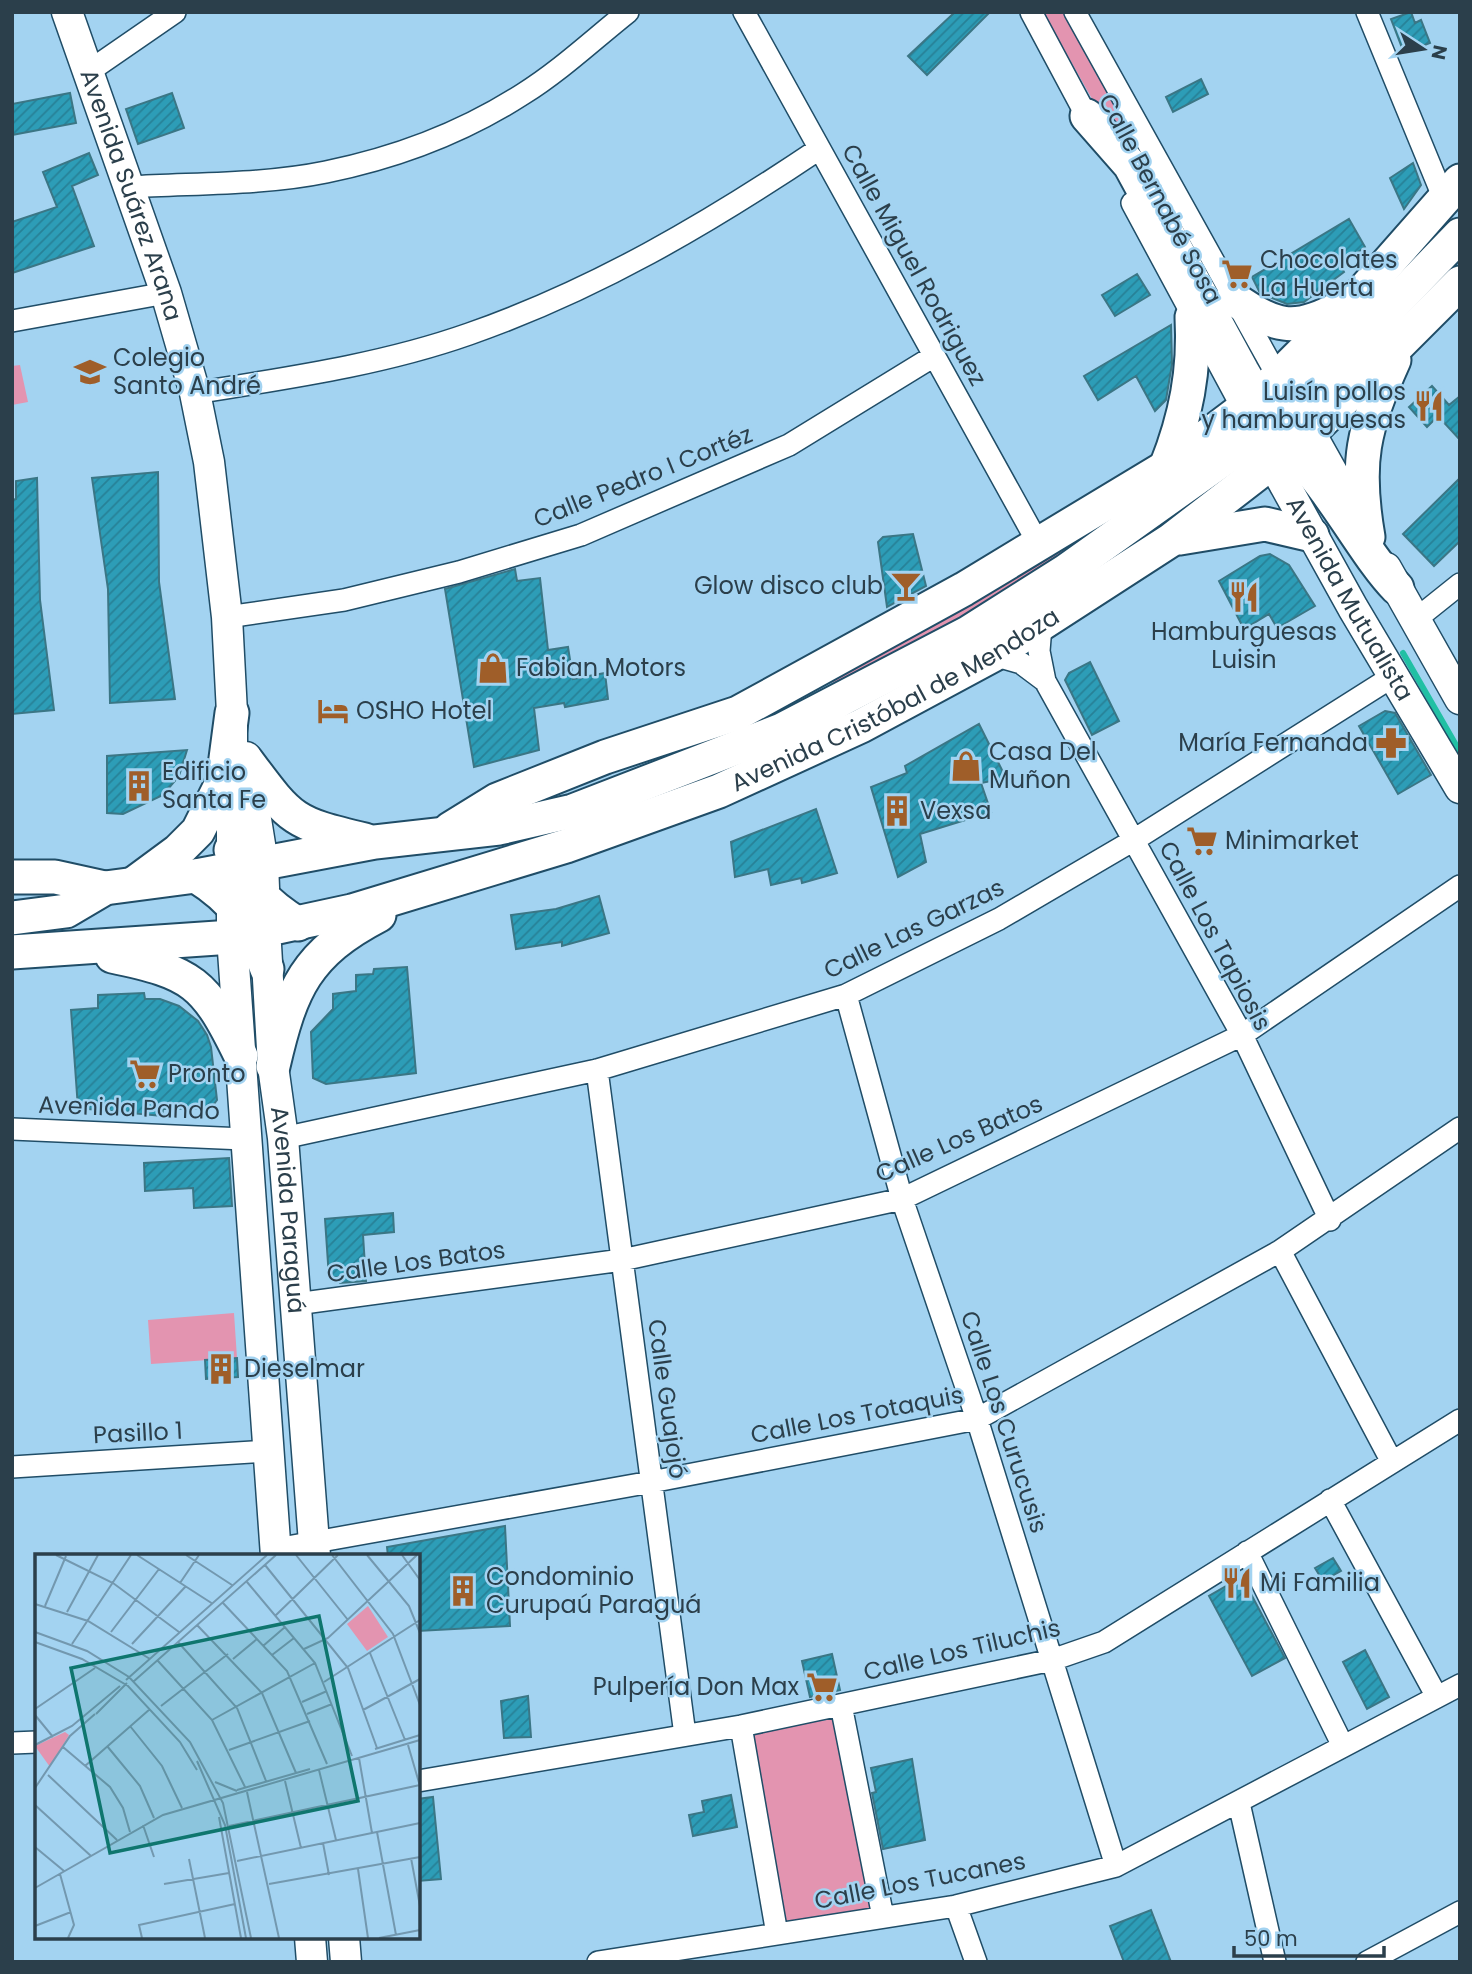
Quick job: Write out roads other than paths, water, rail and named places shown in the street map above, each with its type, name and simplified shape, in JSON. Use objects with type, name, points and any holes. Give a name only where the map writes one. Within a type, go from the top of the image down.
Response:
[{"type":"main road","name":"Avenida Suárez Arana","points":[[67,12],[166,293],[195,393],[209,462],[227,617],[241,862]]},
{"type":"main road","points":[[1087,116],[1130,165],[1313,475],[1378,569],[1397,588]]},
{"type":"main road","name":"Avenida Cristóbal de Mendoza","points":[[445,832],[497,800],[605,757],[738,713],[964,589],[1179,457],[1283,421],[1356,299],[1452,190]]},
{"type":"main road","name":"Avenida Cristóbal de Mendoza","points":[[14,955],[254,926],[298,924],[428,889],[565,846],[719,791],[861,726],[993,655],[1171,540],[1460,235]]},
{"type":"main road","name":"Avenida Cristóbal de Mendoza","points":[[119,886],[195,876],[241,862],[445,832],[499,828],[573,811],[782,730],[968,634],[1066,572],[1404,339],[1460,283]]},
{"type":"main road","points":[[1233,298],[1261,316],[1285,325],[1303,325],[1356,299]]},
{"type":"main road","points":[[1179,457],[1177,438],[1190,387],[1192,317]]},
{"type":"main road","points":[[1368,537],[1360,490],[1361,457],[1377,399],[1404,339]]},
{"type":"main road","name":"Avenida Mutualista","points":[[1283,421],[1312,535],[1460,788]]},
{"type":"main road","name":"Avenida Mutualista","points":[[1283,421],[1368,537],[1460,699]]},
{"type":"main road","points":[[1171,540],[1265,524],[1312,535]]},
{"type":"main road","points":[[1353,608],[1364,587],[1372,582],[1379,581],[1397,588]]},
{"type":"main road","points":[[738,713],[851,696]]},
{"type":"main road","name":"Avenida Suárez Arana","points":[[232,713],[247,761],[241,862]]},
{"type":"main road","points":[[12,918],[66,911],[119,886],[178,851],[198,831],[223,781],[232,713]]},
{"type":"main road","points":[[247,761],[282,808],[302,823],[375,842]]},
{"type":"main road","points":[[231,903],[241,862]]},
{"type":"main road","points":[[241,862],[254,926],[267,969]]},
{"type":"main road","points":[[195,876],[222,893],[254,926]]},
{"type":"main road","points":[[12,877],[55,877],[119,886]]},
{"type":"main road","points":[[273,1066],[286,1010],[303,977],[323,952],[357,927],[428,889]]},
{"type":"main road","name":"Avenida Paraguá","points":[[254,926],[241,1056],[244,1139],[276,1553]]},
{"type":"main road","points":[[72,948],[141,962],[168,970],[195,984],[218,1008],[241,1056]]},
{"type":"main road","name":"Avenida Paraguá","points":[[267,969],[315,1550]]},
{"type":"main road","points":[[310,1939],[312,1962]]},
{"type":"main road","points":[[344,1939],[346,1962]]},
{"type":"street","points":[[88,72],[175,12]]},
{"type":"street","points":[[130,187],[296,177],[383,158],[440,137],[506,105],[526,93],[628,12]]},
{"type":"street","name":"Calle Miguel Rodriguez","points":[[744,12],[1038,543]]},
{"type":"street","name":"Calle Bernabé Sosa","points":[[1031,12],[1192,317],[1283,421]]},
{"type":"street","name":"Calle Bernabé Sosa","points":[[1075,12],[1233,298],[1283,421]]},
{"type":"street","points":[[1367,12],[1452,190]]},
{"type":"street","points":[[195,393],[323,371],[468,334],[556,300],[636,261],[726,212],[819,149]]},
{"type":"street","points":[[12,321],[166,293]]},
{"type":"street","name":"Calle Pedro I Cortéz","points":[[227,617],[370,594],[459,572],[581,535],[789,445],[934,356]]},
{"type":"street","points":[[1415,620],[1460,584]]},
{"type":"street","name":"Calle Los Tapiosis","points":[[1041,626],[1039,652],[1045,681],[1242,1035],[1330,1220]]},
{"type":"street","name":"Calle Los Tapiosis","points":[[993,655],[1021,663],[1045,681]]},
{"type":"street","name":"Calle Las Garzas","points":[[283,1138],[597,1070],[846,995],[999,919],[1134,840],[1395,676]]},
{"type":"street","name":"Calle Los Batos","points":[[296,1304],[622,1260],[902,1199],[1242,1035],[1460,886]]},
{"type":"street","name":"Calle Los Curucusis","points":[[846,995],[902,1199],[977,1419],[1116,1866]]},
{"type":"street","name":"Calle Guajojó","points":[[597,1070],[685,1735]]},
{"type":"street","name":"Calle Los Totaquis","points":[[276,1553],[315,1550],[977,1419],[1280,1251],[1330,1220],[1460,1128]]},
{"type":"street","name":"Avenida Pando","points":[[12,1129],[244,1139]]},
{"type":"street","points":[[1280,1251],[1392,1462]]},
{"type":"street","name":"Calle Los Tiluchis","points":[[420,1781],[741,1726],[1052,1660],[1104,1642],[1460,1420]]},
{"type":"street","name":"Pasillo 1","points":[[12,1467],[268,1451]]},
{"type":"street","points":[[1330,1500],[1437,1697]]},
{"type":"street","points":[[1247,1552],[1343,1746]]},
{"type":"street","name":"Calle Los Tucanes","points":[[598,1962],[956,1906],[1116,1866],[1460,1685]]},
{"type":"street","points":[[841,1705],[883,1917]]},
{"type":"street","points":[[741,1726],[777,1934]]},
{"type":"street","points":[[12,1743],[35,1742]]},
{"type":"street","points":[[1239,1803],[1275,1962]]},
{"type":"street","points":[[956,1906],[976,1962]]},
{"type":"street","points":[[1367,1962],[1460,1912]]},
{"type":"waterway","points":[[1403,653],[1460,752]]},
{"type":"place","name":"Chocolates La Huerta","points":[[1237,274]]},
{"type":"place","name":"Colegio Santo André","points":[[90,372]]},
{"type":"place","name":"Luisín pollos y hamburguesas","points":[[1429,406]]},
{"type":"place","name":"Glow disco club","points":[[906,586]]},
{"type":"place","name":"Hamburguesas Luisin","points":[[1244,597]]},
{"type":"place","name":"Fabian Motors","points":[[493,668]]},
{"type":"place","name":"OSHO Hotel","points":[[333,711]]},
{"type":"place","name":"María Fernanda","points":[[1391,743]]},
{"type":"place","name":"Casa Del Muñon","points":[[966,766]]},
{"type":"place","name":"Edificio Santa Fe","points":[[139,786]]},
{"type":"place","name":"Vexsa","points":[[897,811]]},
{"type":"place","name":"Minimarket","points":[[1202,841]]},
{"type":"place","name":"Pronto","points":[[145,1074]]},
{"type":"place","name":"Dieselmar","points":[[221,1369]]},
{"type":"place","name":"Mi Familia","points":[[1237,1583]]},
{"type":"place","name":"Condominio Curupaú Paraguá","points":[[463,1591]]},
{"type":"place","name":"Pulpería Don Max","points":[[822,1687]]}]
